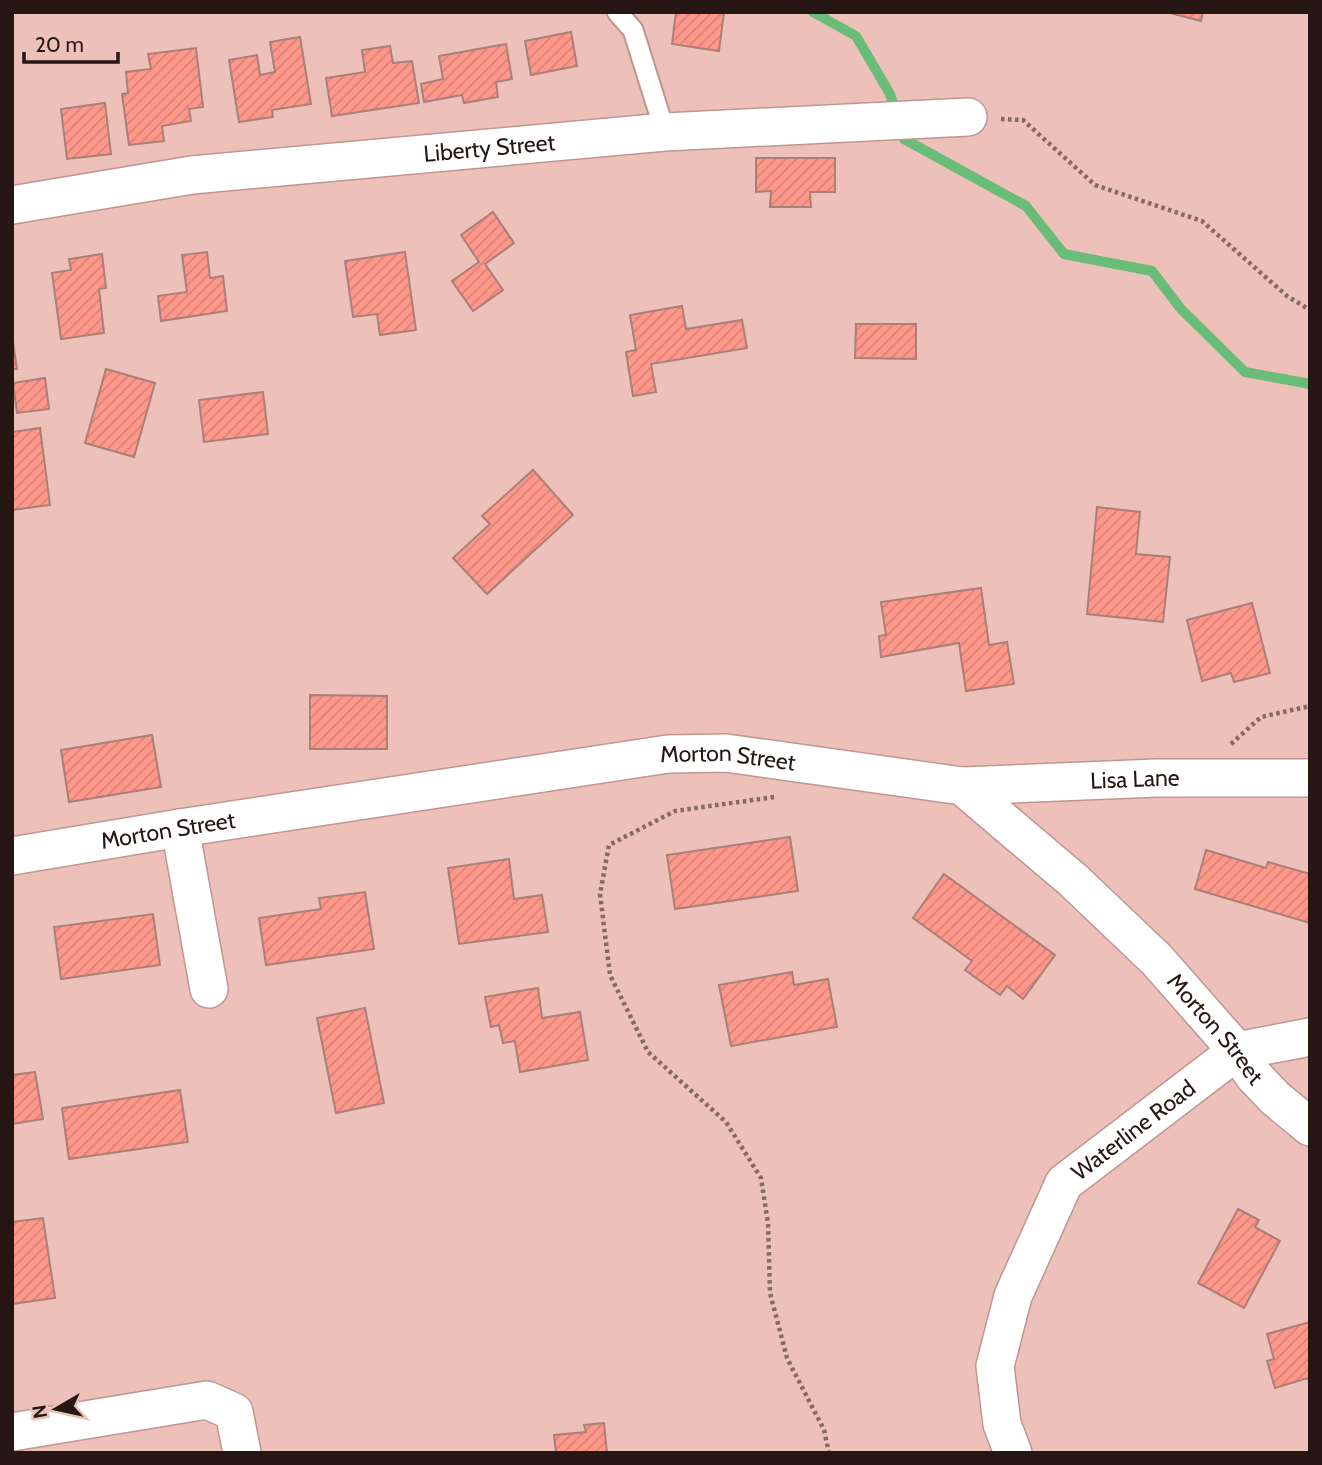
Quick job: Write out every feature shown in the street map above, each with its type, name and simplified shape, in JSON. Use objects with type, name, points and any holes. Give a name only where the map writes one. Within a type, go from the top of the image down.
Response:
[{"type":"street","name":"Liberty Street","points":[[12,205],[192,175],[664,132],[968,117]]},
{"type":"street","name":"Morton Street","points":[[12,856],[668,754],[726,753],[962,786],[1073,880],[1157,960],[1237,1051],[1254,1076],[1275,1098],[1310,1127]]},
{"type":"street","name":"Lisa Lane","points":[[962,786],[1157,778],[1310,778]]},
{"type":"street","points":[[180,828],[209,989]]},
{"type":"street","name":"Waterline Road","points":[[1013,1453],[1002,1424],[995,1366],[1013,1296],[1064,1183],[1237,1051],[1310,1037]]},
{"type":"street","points":[[12,1433],[206,1400],[234,1412],[242,1453]]},
{"type":"lane","points":[[617,12],[634,30],[664,132]]},
{"type":"path","points":[[968,117],[1023,120],[1095,185],[1202,221],[1287,296],[1310,310]]},
{"type":"path","points":[[1223,751],[1261,717],[1310,706]]},
{"type":"path","points":[[786,795],[675,811],[609,845],[600,894],[610,975],[648,1052],[726,1122],[761,1178],[768,1223],[770,1293],[787,1358],[824,1430],[829,1453]]},
{"type":"building","points":[[676,12],[724,12],[719,51],[672,44]]},
{"type":"building","points":[[1166,12],[1203,12],[1201,21]]},
{"type":"building","points":[[571,32],[577,66],[531,75],[525,41]]},
{"type":"building","points":[[300,37],[311,104],[272,110],[273,117],[239,122],[229,60],[257,55],[260,75],[275,72],[270,42]]},
{"type":"building","points":[[506,44],[512,79],[496,82],[498,97],[464,103],[462,95],[424,102],[421,84],[443,79],[439,56]]},
{"type":"building","points":[[390,46],[393,63],[412,61],[419,103],[332,116],[326,78],[365,72],[362,50]]},
{"type":"building","points":[[196,48],[203,107],[189,109],[191,121],[162,126],[164,141],[129,145],[122,94],[128,93],[126,72],[151,69],[148,54]]},
{"type":"building","points":[[105,103],[111,154],[67,159],[61,109]]},
{"type":"building","points":[[756,158],[835,158],[835,192],[810,192],[811,207],[770,207],[771,191],[756,192]]},
{"type":"building","points":[[493,212],[514,243],[485,264],[503,290],[473,311],[452,281],[479,262],[461,235]]},
{"type":"building","points":[[207,252],[210,278],[223,276],[227,311],[161,321],[158,296],[187,292],[182,255]]},
{"type":"building","points":[[405,252],[416,330],[380,335],[377,314],[353,317],[345,261]]},
{"type":"building","points":[[102,254],[106,288],[99,289],[104,333],[61,339],[52,273],[71,270],[69,259]]},
{"type":"building","points":[[682,306],[686,329],[742,320],[747,348],[651,364],[656,392],[633,396],[626,352],[636,350],[630,315]]},
{"type":"building","points":[[856,324],[916,324],[916,359],[855,358]]},
{"type":"building","points":[[12,335],[17,369],[12,369]]},
{"type":"building","points":[[106,369],[155,383],[134,457],[85,443]]},
{"type":"building","points":[[45,378],[49,409],[17,413],[13,383]]},
{"type":"building","points":[[263,392],[268,434],[204,442],[199,400]]},
{"type":"building","points":[[40,428],[50,505],[12,510],[12,432]]},
{"type":"building","points":[[533,470],[573,515],[487,594],[453,558],[490,524],[482,516]]},
{"type":"building","points":[[1097,507],[1140,512],[1136,554],[1170,557],[1163,622],[1087,614]]},
{"type":"building","points":[[981,588],[989,645],[1007,642],[1014,684],[966,691],[959,643],[881,657],[879,636],[886,635],[881,602]]},
{"type":"building","points":[[1252,603],[1270,673],[1234,682],[1231,673],[1202,681],[1187,620]]},
{"type":"building","points":[[310,695],[387,696],[387,749],[310,749]]},
{"type":"building","points":[[152,735],[161,787],[69,802],[61,750]]},
{"type":"building","points":[[790,837],[798,891],[675,909],[667,855]]},
{"type":"building","points":[[1206,850],[1266,868],[1268,862],[1310,874],[1310,923],[1195,889]]},
{"type":"building","points":[[509,859],[514,899],[542,895],[548,932],[459,944],[448,868]]},
{"type":"building","points":[[944,874],[1055,955],[1023,999],[1007,986],[1000,995],[965,970],[972,961],[913,918]]},
{"type":"building","points":[[365,892],[374,949],[266,965],[259,918],[321,909],[319,898]]},
{"type":"building","points":[[153,914],[160,965],[61,979],[54,927]]},
{"type":"building","points":[[792,972],[794,985],[828,979],[837,1027],[731,1046],[719,985]]},
{"type":"building","points":[[538,988],[542,1018],[580,1012],[588,1060],[520,1072],[515,1041],[503,1043],[499,1025],[491,1027],[485,997]]},
{"type":"building","points":[[365,1008],[384,1103],[336,1113],[317,1018]]},
{"type":"building","points":[[35,1072],[43,1119],[12,1124],[12,1075]]},
{"type":"building","points":[[180,1090],[188,1142],[69,1159],[62,1108]]},
{"type":"building","points":[[1238,1209],[1259,1220],[1255,1227],[1280,1241],[1244,1308],[1198,1283]]},
{"type":"building","points":[[43,1218],[55,1298],[12,1304],[12,1222]]},
{"type":"building","points":[[1310,1322],[1310,1386],[1308,1378],[1275,1388],[1267,1361],[1274,1359],[1267,1334]]},
{"type":"building","points":[[604,1423],[607,1453],[556,1453],[554,1435],[586,1432],[584,1425]]},
{"type":"waterway","points":[[813,12],[856,36],[890,94],[896,113]]},
{"type":"waterway","points":[[900,127],[904,139],[1026,206],[1064,254],[1152,271],[1181,309],[1245,372],[1310,384]]}]
